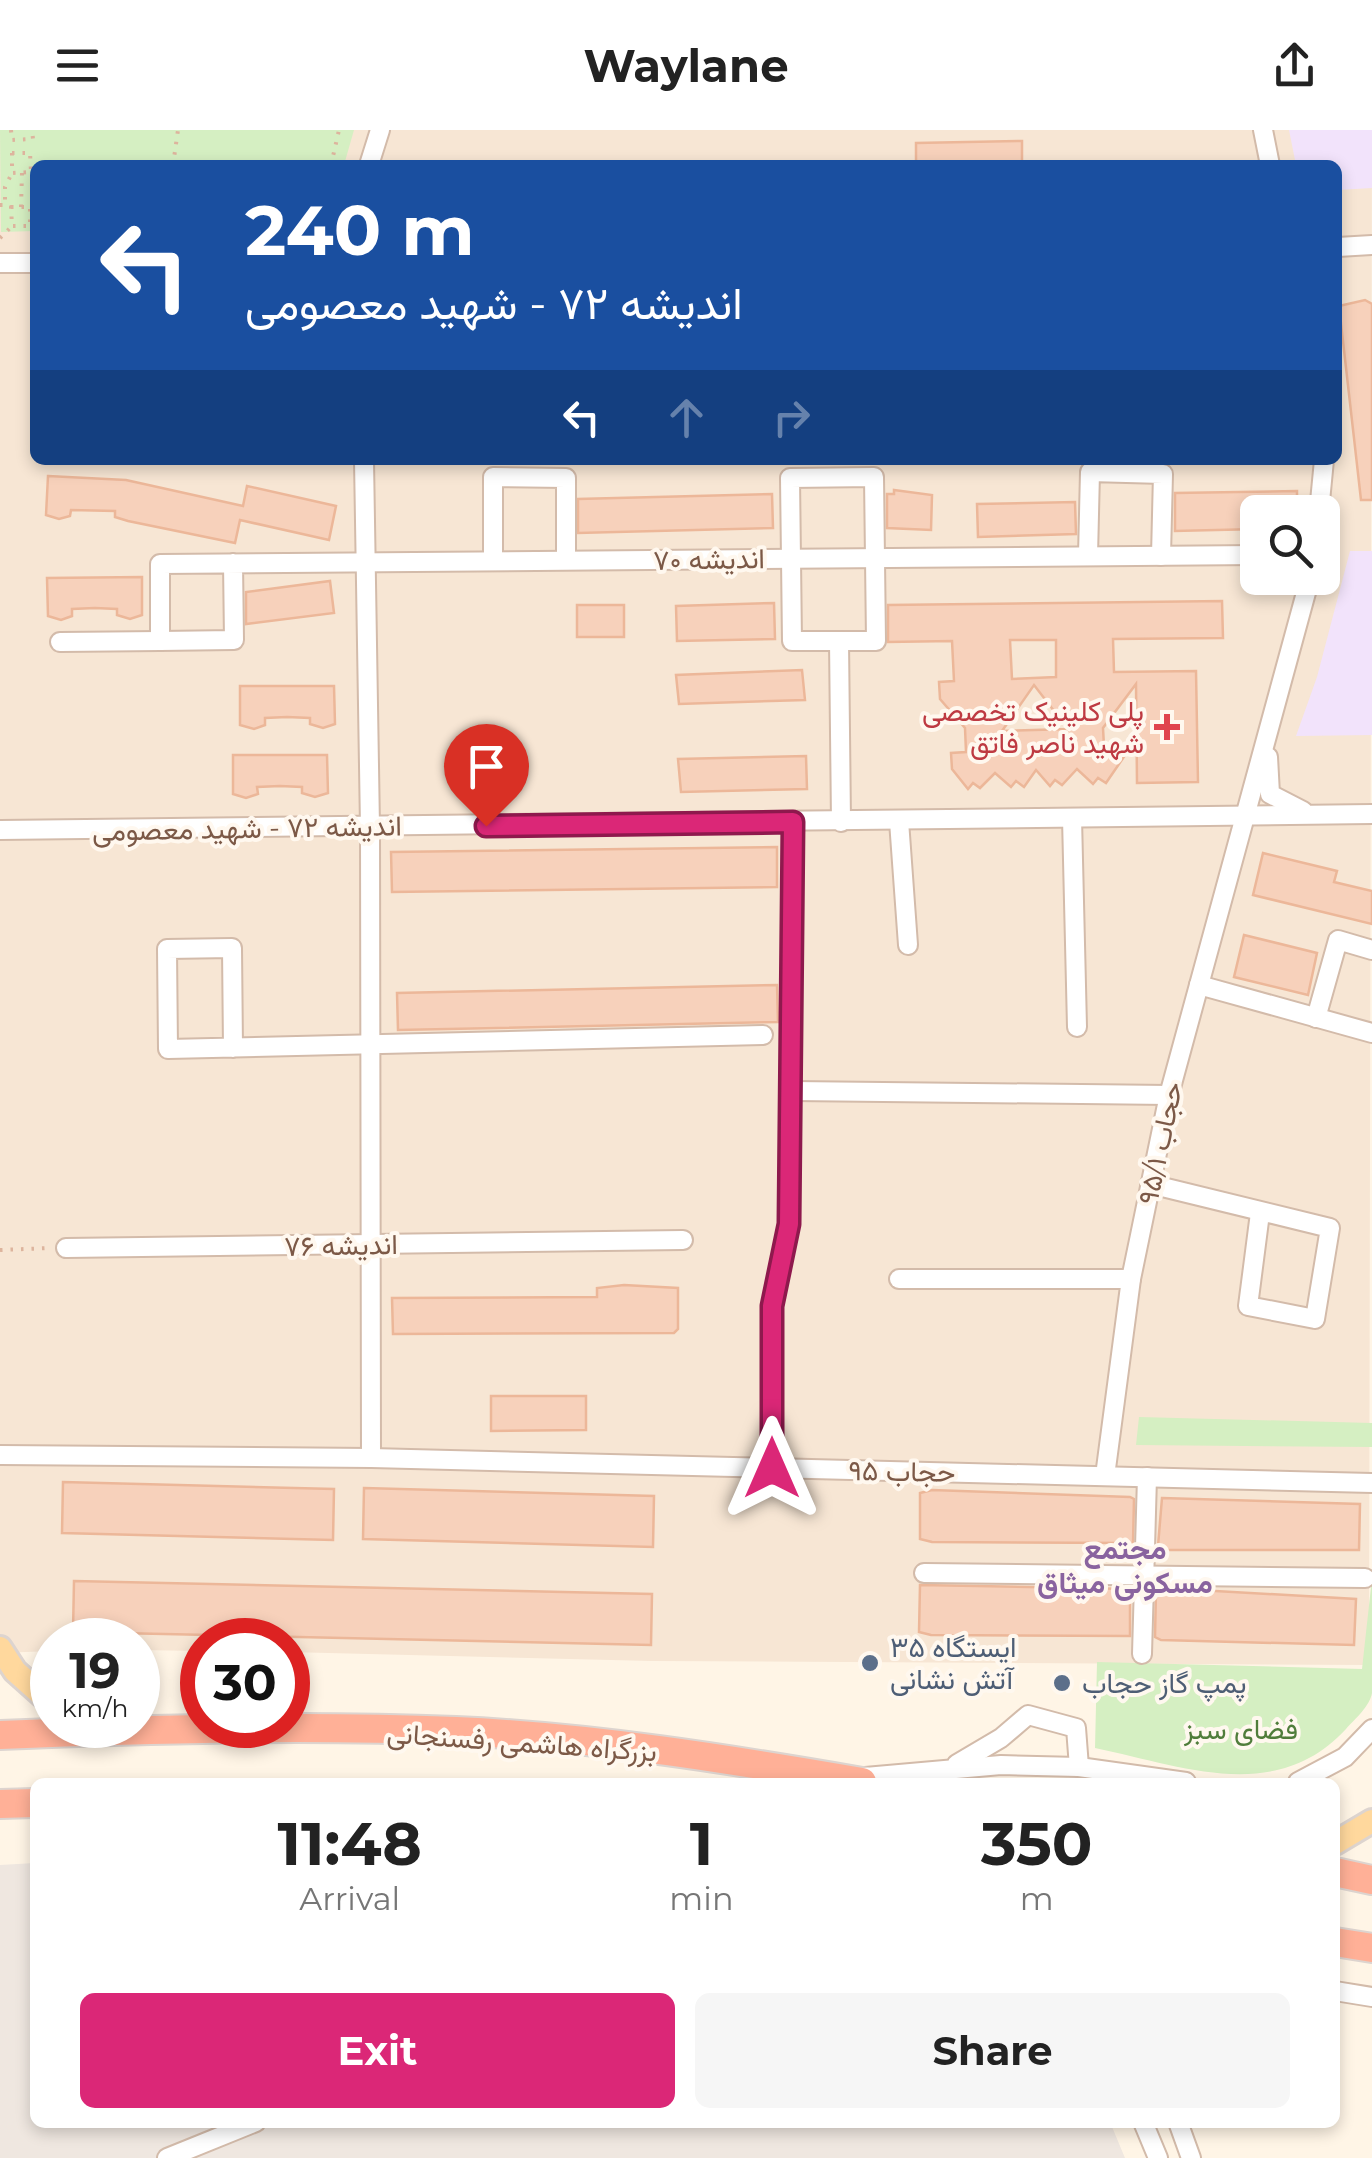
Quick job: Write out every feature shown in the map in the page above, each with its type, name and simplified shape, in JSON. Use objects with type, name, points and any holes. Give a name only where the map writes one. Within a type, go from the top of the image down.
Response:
[{"type":"highway","name":"بزرگراه هاشمی رفسنجانی","points":[[160,1728],[456,1731],[612,1745],[834,1778]]},
{"type":"highway","name":"بزرگراه هاشمی رفسنجانی","points":[[0,1735],[30,1733]]},
{"type":"highway","points":[[0,1804],[30,1802]]},
{"type":"highway","points":[[1340,1873],[1372,1880]]},
{"type":"highway","points":[[1340,1943],[1372,1948]]},
{"type":"main road","points":[[0,1648],[15,1671],[30,1684]]},
{"type":"main road","points":[[1340,1840],[1372,1821]]},
{"type":"street","points":[[371,160],[380,130]]},
{"type":"street","points":[[1263,130],[1269,160]]},
{"type":"street","points":[[1342,247],[1372,245]]},
{"type":"street","points":[[0,263],[30,263]]},
{"type":"street","points":[[364,465],[370,827],[371,1458]]},
{"type":"street","points":[[1321,495],[1324,465]]},
{"type":"street","points":[[1088,556],[1090,472],[1162,474],[1161,556]]},
{"type":"street","points":[[493,561],[493,477],[566,478],[566,560]]},
{"type":"street","points":[[874,477],[875,557],[876,641],[792,642],[790,478],[874,477]]},
{"type":"street","name":"اندیشه ۷۰","points":[[160,641],[160,564],[1240,555]]},
{"type":"street","points":[[60,642],[234,640],[233,564]]},
{"type":"street","points":[[1306,595],[1269,737],[1270,794],[1288,807],[1318,815]]},
{"type":"street","points":[[839,641],[841,822]]},
{"type":"street","name":"حجاب ۹۵/۱","points":[[1105,1476],[1131,1279],[1169,1095],[1269,737]]},
{"type":"street","name":"اندیشه ۷۲ - شهید معصومی","points":[[0,830],[1372,814]]},
{"type":"street","points":[[1072,818],[1077,1027]]},
{"type":"street","points":[[899,821],[908,945]]},
{"type":"street","points":[[772,1468],[772,1306],[789,1224],[793,822]]},
{"type":"street","points":[[1316,1018],[1338,940],[1372,950]]},
{"type":"street","points":[[233,1048],[232,948],[166,949],[168,1049],[371,1046],[763,1035]]},
{"type":"street","points":[[1199,985],[1372,1033]]},
{"type":"street","points":[[792,1091],[1169,1095]]},
{"type":"street","points":[[1150,1184],[1330,1228],[1315,1319],[1248,1306],[1260,1213]]},
{"type":"street","name":"اندیشه ۷۶","points":[[66,1248],[683,1240]]},
{"type":"street","points":[[899,1279],[1131,1279]]},
{"type":"street","name":"حجاب ۹۵","points":[[0,1455],[371,1458],[1372,1483]]},
{"type":"street","points":[[1142,1654],[1147,1477]]},
{"type":"street","points":[[924,1573],[1365,1578]]},
{"type":"street","points":[[952,1767],[1001,1738],[1028,1715],[1076,1728],[1079,1766]]},
{"type":"street","points":[[1306,1778],[1345,1757],[1372,1729]]},
{"type":"street","points":[[875,1778],[952,1767],[1079,1766],[1159,1778]]},
{"type":"street","points":[[1340,1992],[1372,1997]]},
{"type":"street","points":[[168,2158],[241,2128]]},
{"type":"street","points":[[1145,2128],[1158,2158]]},
{"type":"street","points":[[1180,2128],[1191,2158]]},
{"type":"path","points":[[11,130],[12,140],[32,139],[32,130]]},
{"type":"path","points":[[173,160],[178,130]]},
{"type":"path","points":[[332,160],[339,130]]},
{"type":"path","points":[[22,139],[22,153]]},
{"type":"path","points":[[2,205],[12,173],[12,153],[30,153],[30,160]]},
{"type":"path","points":[[12,173],[30,172]]},
{"type":"path","points":[[21,207],[22,173]]},
{"type":"path","points":[[0,238],[12,226],[30,226],[30,206],[11,207],[12,226]]},
{"type":"path","points":[[0,1250],[66,1248]]},
{"type":"shaded area","points":[[0,130],[1372,130],[1369,1665],[652,1661],[310,1653],[310,1618],[180,1618],[180,1651],[160,1650],[160,1618],[30,1618],[30,1652],[0,1653]]},
{"type":"shaded area","points":[[1289,130],[1372,130],[1372,188],[1342,190],[1342,160],[1295,160]]},
{"type":"shaded area","points":[[1350,551],[1372,551],[1372,735],[1296,736],[1317,677]]},
{"type":"shaded area","points":[[30,1863],[30,2128],[1112,2128],[1125,2158],[0,2158],[0,1865]]},
{"type":"green space","points":[[0,130],[354,130],[345,160],[30,160],[30,231],[1,232]]},
{"type":"green space","points":[[1139,1417],[1372,1423],[1372,1447],[1136,1445]]},
{"type":"green space","name":"فضای سبز","points":[[1372,1578],[1371,1698],[1346,1729],[1319,1752],[1289,1767],[1227,1774],[1095,1748],[1097,1662],[1362,1669]]},
{"type":"building","points":[[1022,141],[1022,160],[916,160],[916,143]]},
{"type":"building","points":[[1365,300],[1372,304],[1372,500],[1361,500],[1342,305]]},
{"type":"building","points":[[48,476],[126,480],[243,506],[247,486],[336,506],[329,540],[240,520],[235,543],[128,521],[115,517],[115,511],[71,510],[70,516],[59,519],[46,515]]},
{"type":"building","points":[[894,490],[932,495],[931,530],[887,528],[887,494],[894,494]]},
{"type":"building","points":[[1297,491],[1297,495],[1240,495],[1240,529],[1175,531],[1175,493]]},
{"type":"building","points":[[772,494],[773,528],[578,533],[578,499]]},
{"type":"building","points":[[1075,502],[1076,534],[978,537],[977,504]]},
{"type":"building","points":[[142,577],[142,615],[130,619],[117,615],[117,609],[95,608],[72,609],[72,616],[61,620],[48,616],[47,578]]},
{"type":"building","points":[[330,581],[334,613],[246,624],[246,592]]},
{"type":"building","points":[[1222,601],[1223,638],[1113,639],[1114,672],[1196,671],[1198,782],[1137,783],[1136,684],[1103,728],[1104,746],[1132,745],[1106,783],[1098,778],[1093,784],[1077,769],[1062,785],[1055,780],[1050,786],[1036,770],[1024,787],[1016,781],[1011,787],[995,773],[980,788],[973,783],[968,789],[952,769],[951,753],[966,752],[965,728],[940,699],[939,682],[954,681],[952,641],[888,642],[888,605]],"holes":[[[1010,640],[1056,640],[1056,677],[1012,679]],[[1034,685],[1068,729],[1002,731]]]},
{"type":"building","points":[[774,603],[775,639],[677,641],[676,606]]},
{"type":"building","points":[[577,605],[624,605],[624,637],[577,637]]},
{"type":"building","points":[[802,670],[805,700],[679,704],[676,675]]},
{"type":"building","points":[[240,686],[334,686],[335,724],[323,728],[310,724],[310,718],[287,717],[265,718],[265,725],[254,729],[240,725]]},
{"type":"building","points":[[233,755],[327,755],[328,793],[315,797],[302,793],[302,787],[280,786],[257,787],[258,794],[246,798],[233,794]]},
{"type":"building","points":[[806,756],[807,789],[681,792],[678,759]]},
{"type":"building","points":[[777,847],[777,887],[392,892],[391,852]]},
{"type":"building","points":[[1263,853],[1337,871],[1334,882],[1372,891],[1372,924],[1253,895]]},
{"type":"building","points":[[1244,935],[1317,953],[1308,995],[1234,977]]},
{"type":"building","points":[[777,985],[778,1022],[398,1030],[397,993]]},
{"type":"building","points":[[597,1288],[678,1288],[678,1329],[674,1333],[393,1334],[392,1298],[597,1297]]},
{"type":"building","points":[[491,1396],[586,1396],[586,1430],[491,1431]]},
{"type":"building","points":[[63,1482],[334,1489],[333,1540],[62,1533]]},
{"type":"building","points":[[364,1488],[654,1496],[653,1547],[363,1539]]},
{"type":"building","points":[[932,1490],[1130,1497],[1134,1499],[1133,1543],[920,1539],[920,1493]]},
{"type":"building","points":[[1162,1498],[1360,1504],[1359,1550],[1161,1550],[1158,1546]]},
{"type":"building","points":[[74,1581],[652,1594],[651,1645],[310,1637],[310,1618],[180,1618],[180,1634],[160,1634],[160,1618],[73,1618]]},
{"type":"building","points":[[920,1585],[1130,1589],[1130,1636],[931,1635],[919,1632]]},
{"type":"building","points":[[1163,1588],[1356,1599],[1354,1645],[1161,1640],[1155,1637],[1156,1591]]},
{"type":"place","name":"پلی کلینیک تخصصی شهید ناصر فاتق","points":[[1167,727]]},
{"type":"place","name":"ایستگاه ۳۵ آتش نشانی","points":[[870,1663]]},
{"type":"place","name":"پمپ گاز حجاب","points":[[1062,1683]]},
{"type":"district","name":"مجتمع مسکونی میثاق","points":[[1125,1566]]},
{"type":"route","points":[[486,826],[793,822],[789,1224],[772,1306],[772,1468]]}]
